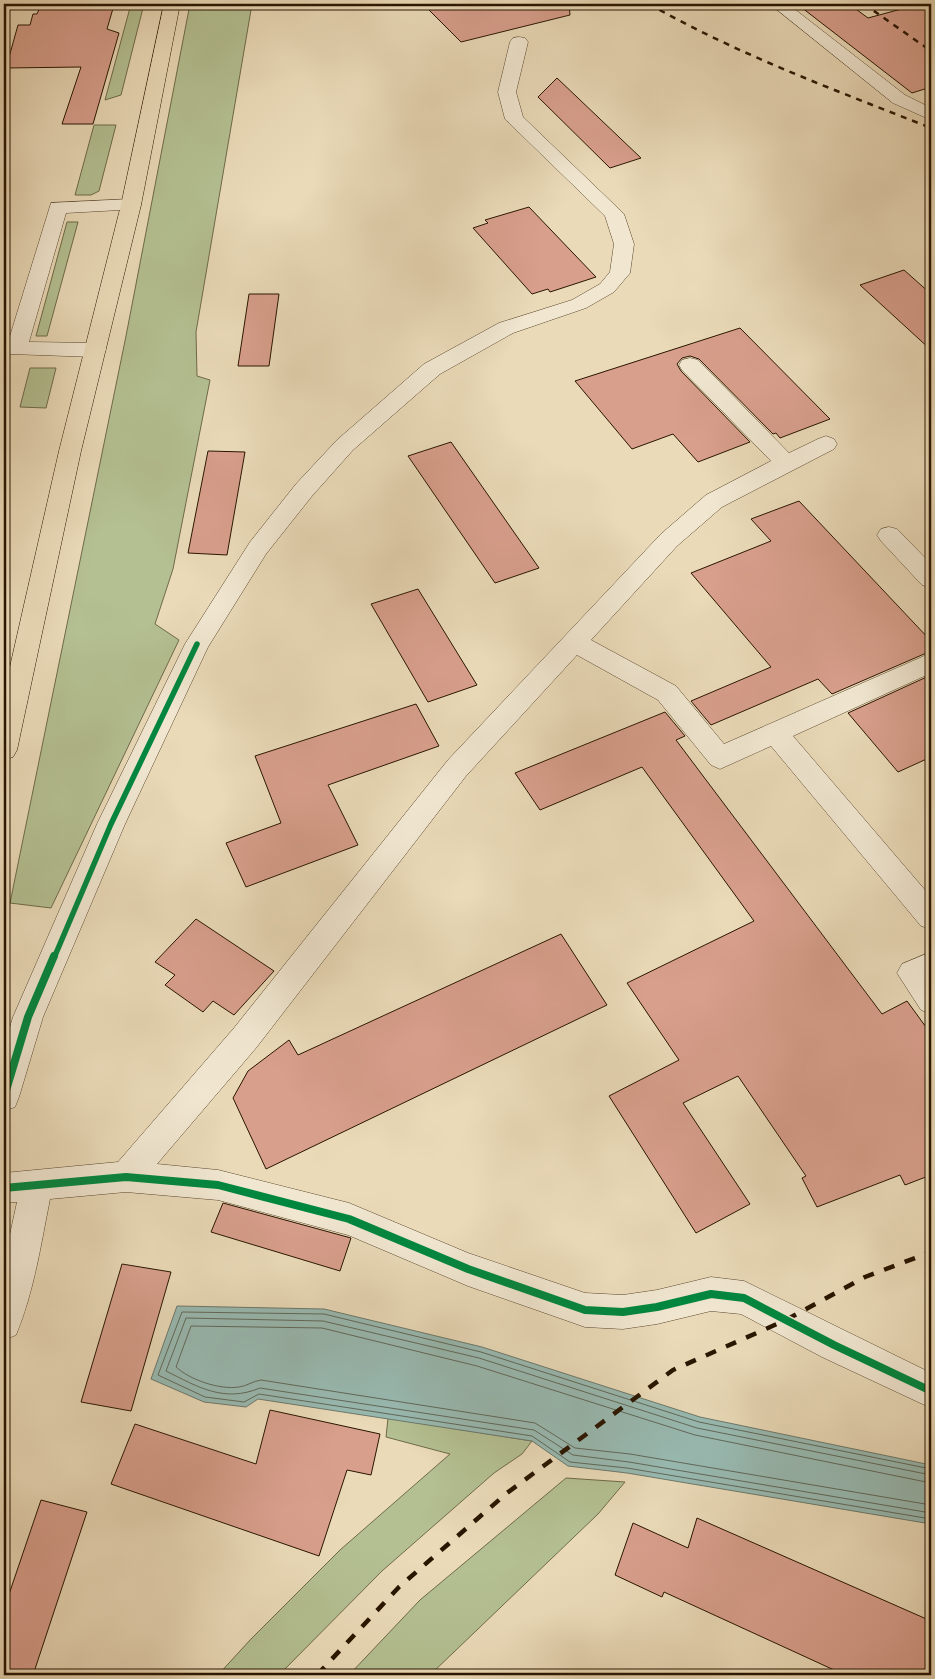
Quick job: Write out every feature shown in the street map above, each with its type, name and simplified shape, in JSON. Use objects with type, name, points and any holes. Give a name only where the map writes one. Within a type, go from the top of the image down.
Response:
[{"type":"main road","points":[[4,750],[70,451],[131,205],[172,4]]},
{"type":"street","points":[[778,4],[900,99],[931,115]]},
{"type":"street","points":[[4,1097],[28,1017],[111,824],[197,644],[258,548],[304,490],[352,439],[432,369],[506,328],[579,304],[607,288],[620,273],[624,244],[614,214],[514,119],[507,92],[519,42]]},
{"type":"street","points":[[95,350],[17,349],[58,207],[131,205]]},
{"type":"street","points":[[690,365],[786,463]]},
{"type":"street","points":[[126,1177],[245,1038],[457,768],[669,540],[714,502],[786,463],[826,444]]},
{"type":"street","points":[[889,535],[931,579]]},
{"type":"street","points":[[574,642],[667,693],[720,758],[931,662]]},
{"type":"street","points":[[775,733],[931,917]]},
{"type":"street","points":[[931,965],[912,973],[931,1001]]},
{"type":"street","points":[[4,1188],[36,1187],[126,1177],[218,1185],[349,1219],[468,1269],[585,1310],[623,1312],[657,1307],[711,1294],[744,1298],[834,1345],[931,1391]]},
{"type":"street","points":[[4,1323],[22,1256],[36,1187]]},
{"type":"green space","points":[[131,4],[144,4],[121,95],[105,100]]},
{"type":"green space","points":[[190,4],[252,4],[196,332],[197,376],[210,380],[173,569],[155,624],[179,640],[51,908],[10,903],[126,336]]},
{"type":"green space","points":[[94,125],[116,125],[99,191],[91,195],[75,195]]},
{"type":"green space","points":[[67,222],[78,222],[47,336],[36,336]]},
{"type":"green space","points":[[30,368],[56,368],[46,408],[20,407]]},
{"type":"green space","points":[[388,1418],[532,1441],[522,1454],[494,1473],[382,1571],[279,1675],[218,1675],[251,1639],[340,1550],[450,1454],[386,1437]]},
{"type":"green space","points":[[566,1478],[625,1482],[598,1514],[430,1675],[349,1675],[420,1600]]},
{"type":"water","points":[[177,1306],[324,1309],[482,1347],[700,1417],[931,1465],[931,1524],[627,1473],[568,1466],[532,1441],[258,1399],[246,1407],[204,1402],[151,1379]]},
{"type":"building","points":[[423,4],[569,4],[570,15],[461,42]]},
{"type":"building","points":[[797,4],[849,4],[868,18],[920,4],[931,12],[931,87],[912,93]]},
{"type":"building","points":[[56,5],[114,5],[107,29],[119,33],[93,124],[62,124],[81,67],[6,68],[18,25],[30,25],[33,14],[37,14],[40,7]]},
{"type":"building","points":[[557,78],[641,158],[610,168],[538,97]]},
{"type":"building","points":[[529,207],[596,277],[550,292],[548,289],[532,294],[473,228],[488,223],[485,220]]},
{"type":"building","points":[[904,270],[931,294],[931,350],[860,285]]},
{"type":"building","points":[[249,294],[279,294],[269,366],[238,366]]},
{"type":"building","points":[[740,328],[830,419],[780,438],[776,433],[773,434],[699,359],[690,356],[682,358],[677,364],[681,371],[750,442],[698,462],[673,434],[632,449],[575,381]]},
{"type":"building","points":[[451,442],[539,568],[495,583],[408,456]]},
{"type":"building","points":[[208,451],[245,452],[227,555],[188,553]]},
{"type":"building","points":[[799,501],[931,641],[931,651],[832,694],[818,679],[711,725],[691,701],[771,667],[691,573],[771,541],[751,519]]},
{"type":"building","points":[[418,589],[477,685],[428,702],[371,604]]},
{"type":"building","points":[[931,675],[931,757],[898,772],[848,713]]},
{"type":"building","points":[[416,704],[439,746],[328,785],[358,845],[246,887],[226,843],[281,823],[255,756]]},
{"type":"building","points":[[665,712],[685,736],[676,740],[882,1014],[907,1001],[931,1034],[931,1175],[905,1185],[900,1175],[817,1207],[802,1178],[806,1176],[738,1076],[683,1103],[750,1204],[696,1233],[609,1096],[679,1060],[627,983],[754,921],[642,767],[540,810],[515,773]]},
{"type":"building","points":[[196,919],[274,971],[234,1015],[213,1001],[203,1012],[165,985],[175,975],[155,962]]},
{"type":"building","points":[[561,934],[607,1005],[266,1169],[233,1098],[248,1071],[289,1040],[298,1055]]},
{"type":"building","points":[[223,1203],[351,1238],[340,1271],[211,1232]]},
{"type":"building","points":[[122,1264],[171,1272],[131,1411],[81,1402]]},
{"type":"building","points":[[270,1410],[380,1434],[371,1475],[347,1470],[319,1556],[111,1484],[135,1424],[256,1464]]},
{"type":"building","points":[[41,1500],[87,1512],[33,1675],[4,1675],[4,1609]]},
{"type":"building","points":[[697,1518],[931,1621],[931,1675],[845,1675],[664,1592],[662,1597],[615,1575],[633,1523],[688,1548]]},
{"type":"railway","points":[[649,4],[752,56],[931,128]]},
{"type":"railway","points":[[864,4],[931,51]]},
{"type":"railway","points":[[317,1675],[399,1587],[507,1493],[673,1370],[786,1320],[865,1277],[931,1252]]},
{"type":"cycle path","points":[[4,1097],[28,1017],[111,824],[197,644]]},
{"type":"cycle path","points":[[4,1188],[126,1177],[218,1185],[349,1219],[468,1269],[585,1310],[623,1312],[657,1307],[711,1294],[744,1298],[834,1345],[931,1391]]}]
